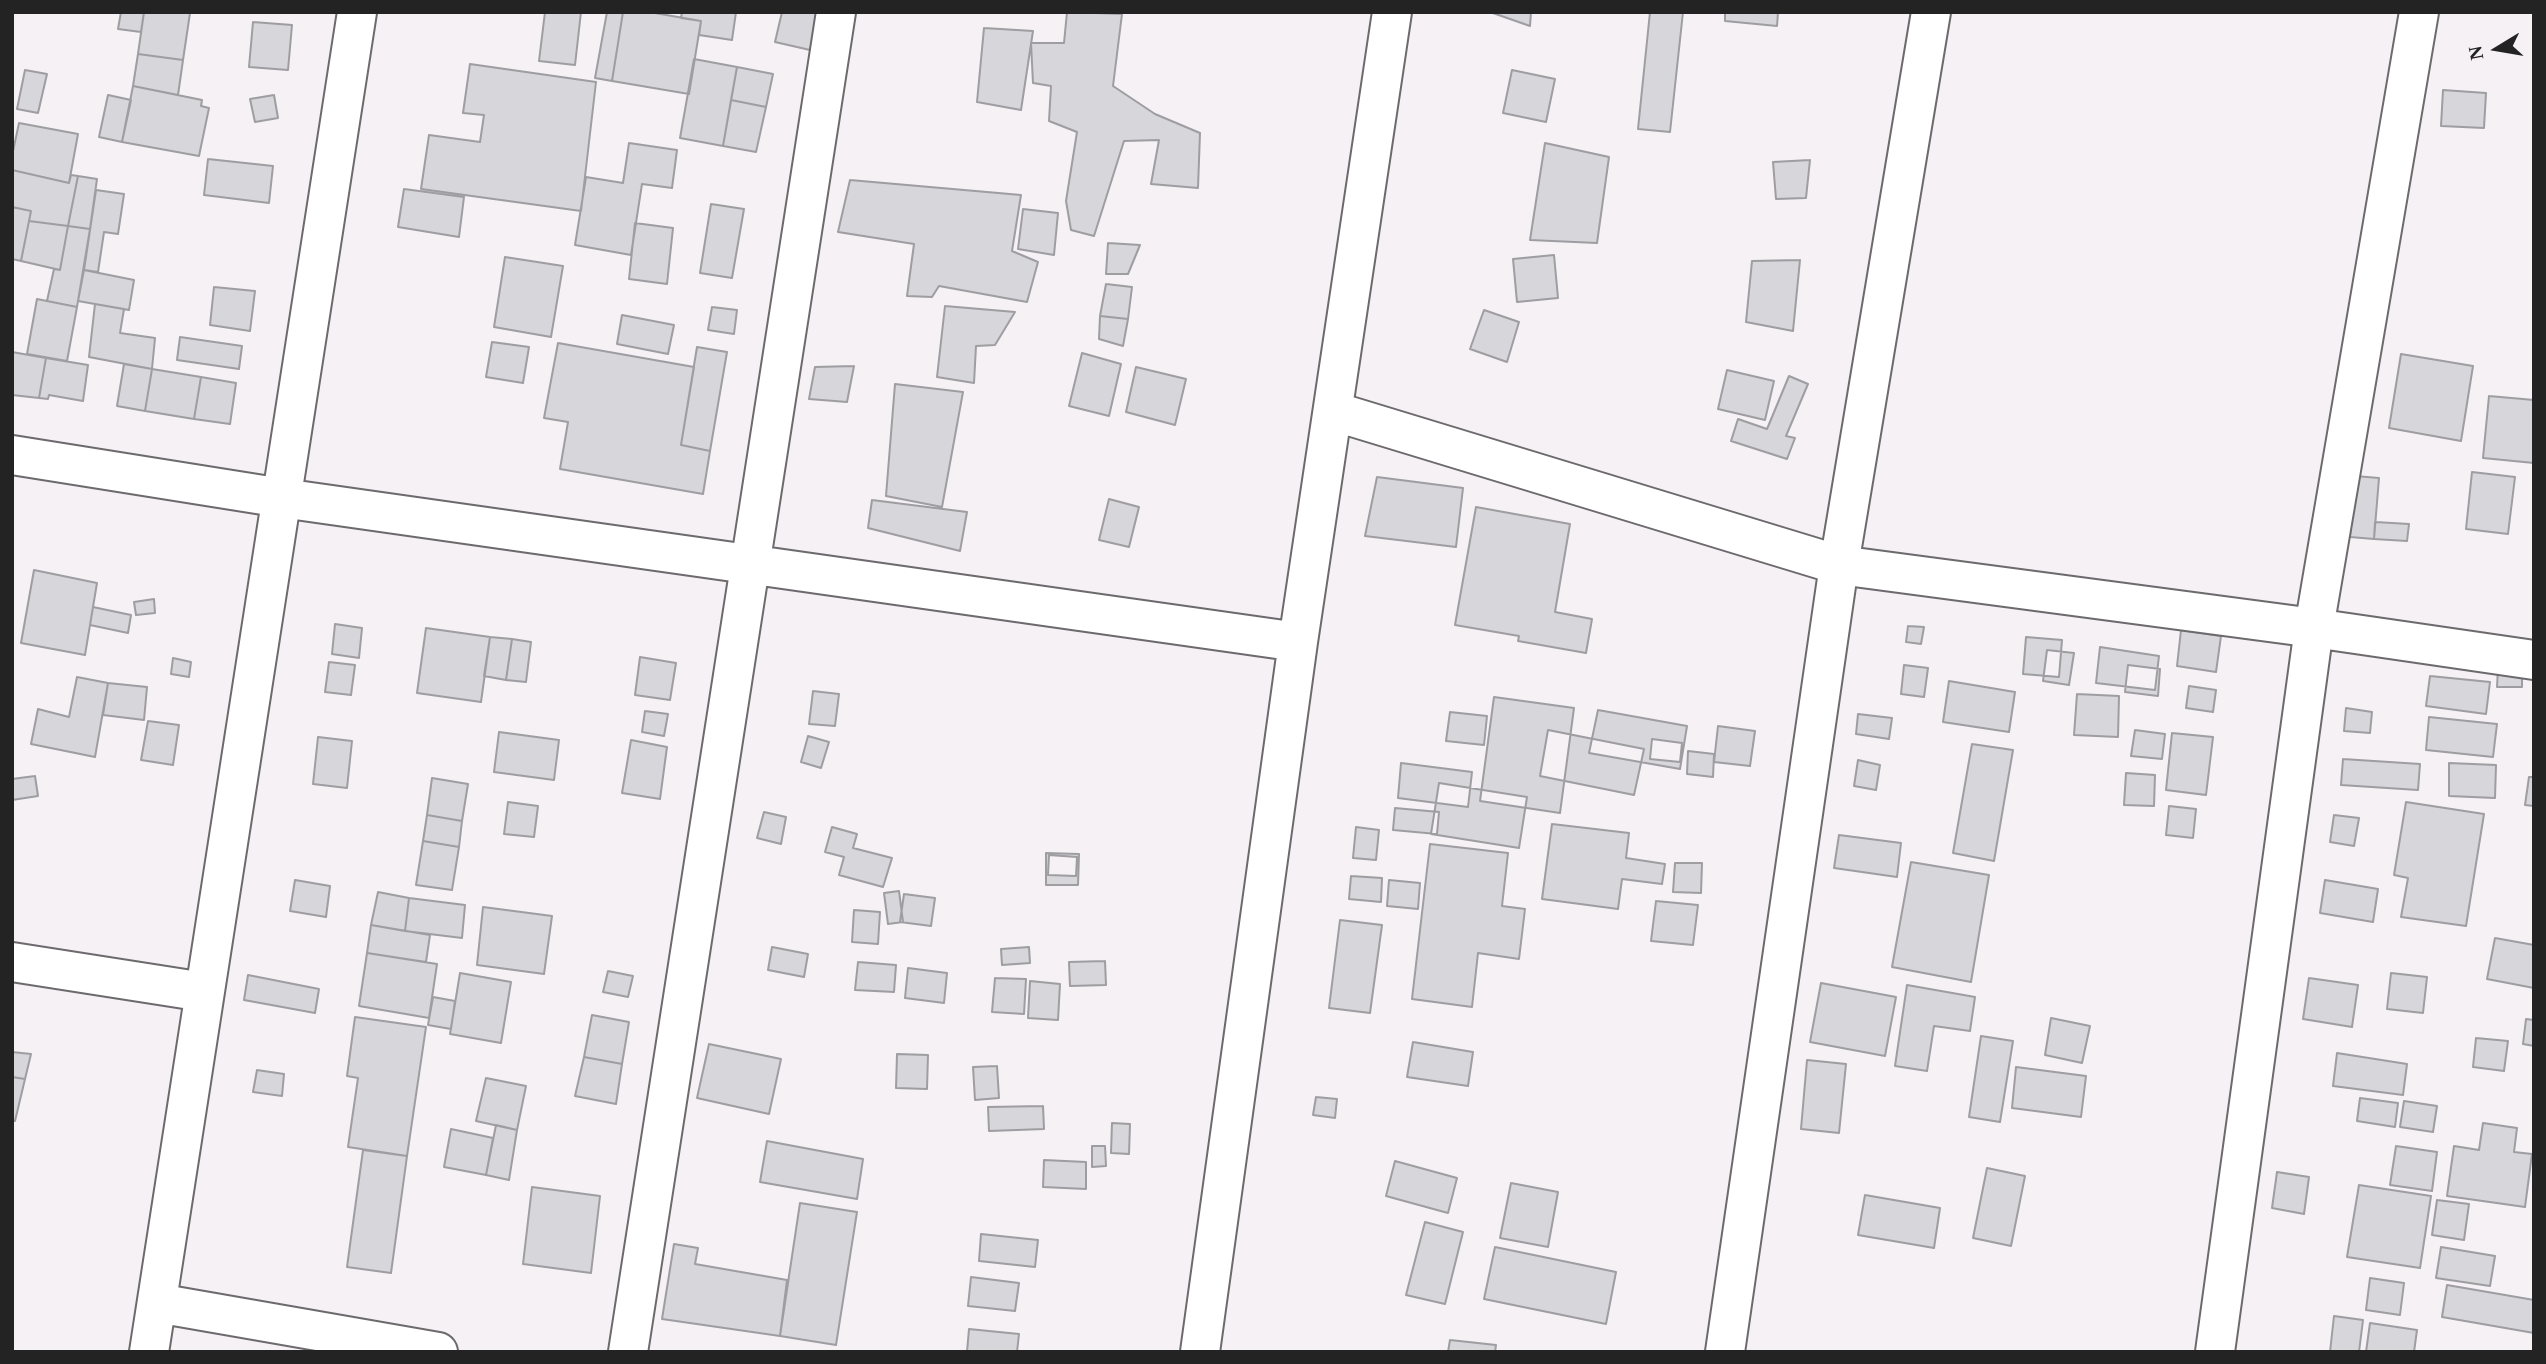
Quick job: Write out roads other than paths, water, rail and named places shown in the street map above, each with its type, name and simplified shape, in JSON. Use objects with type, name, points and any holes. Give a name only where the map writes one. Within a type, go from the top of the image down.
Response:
[{"type":"street","points":[[149,1352],[357,12]]},
{"type":"street","points":[[628,1352],[836,12]]},
{"type":"street","points":[[1200,1352],[1298,642],[1392,12]]},
{"type":"street","points":[[1725,1352],[1839,565],[1931,12]]},
{"type":"street","points":[[2215,1352],[2314,628],[2419,12]]},
{"type":"street","points":[[1333,411],[1839,565],[2534,660]]},
{"type":"street","points":[[12,455],[282,498],[1298,642]]},
{"type":"street","points":[[12,962],[204,992]]},
{"type":"street","points":[[157,1303],[438,1352]]}]
